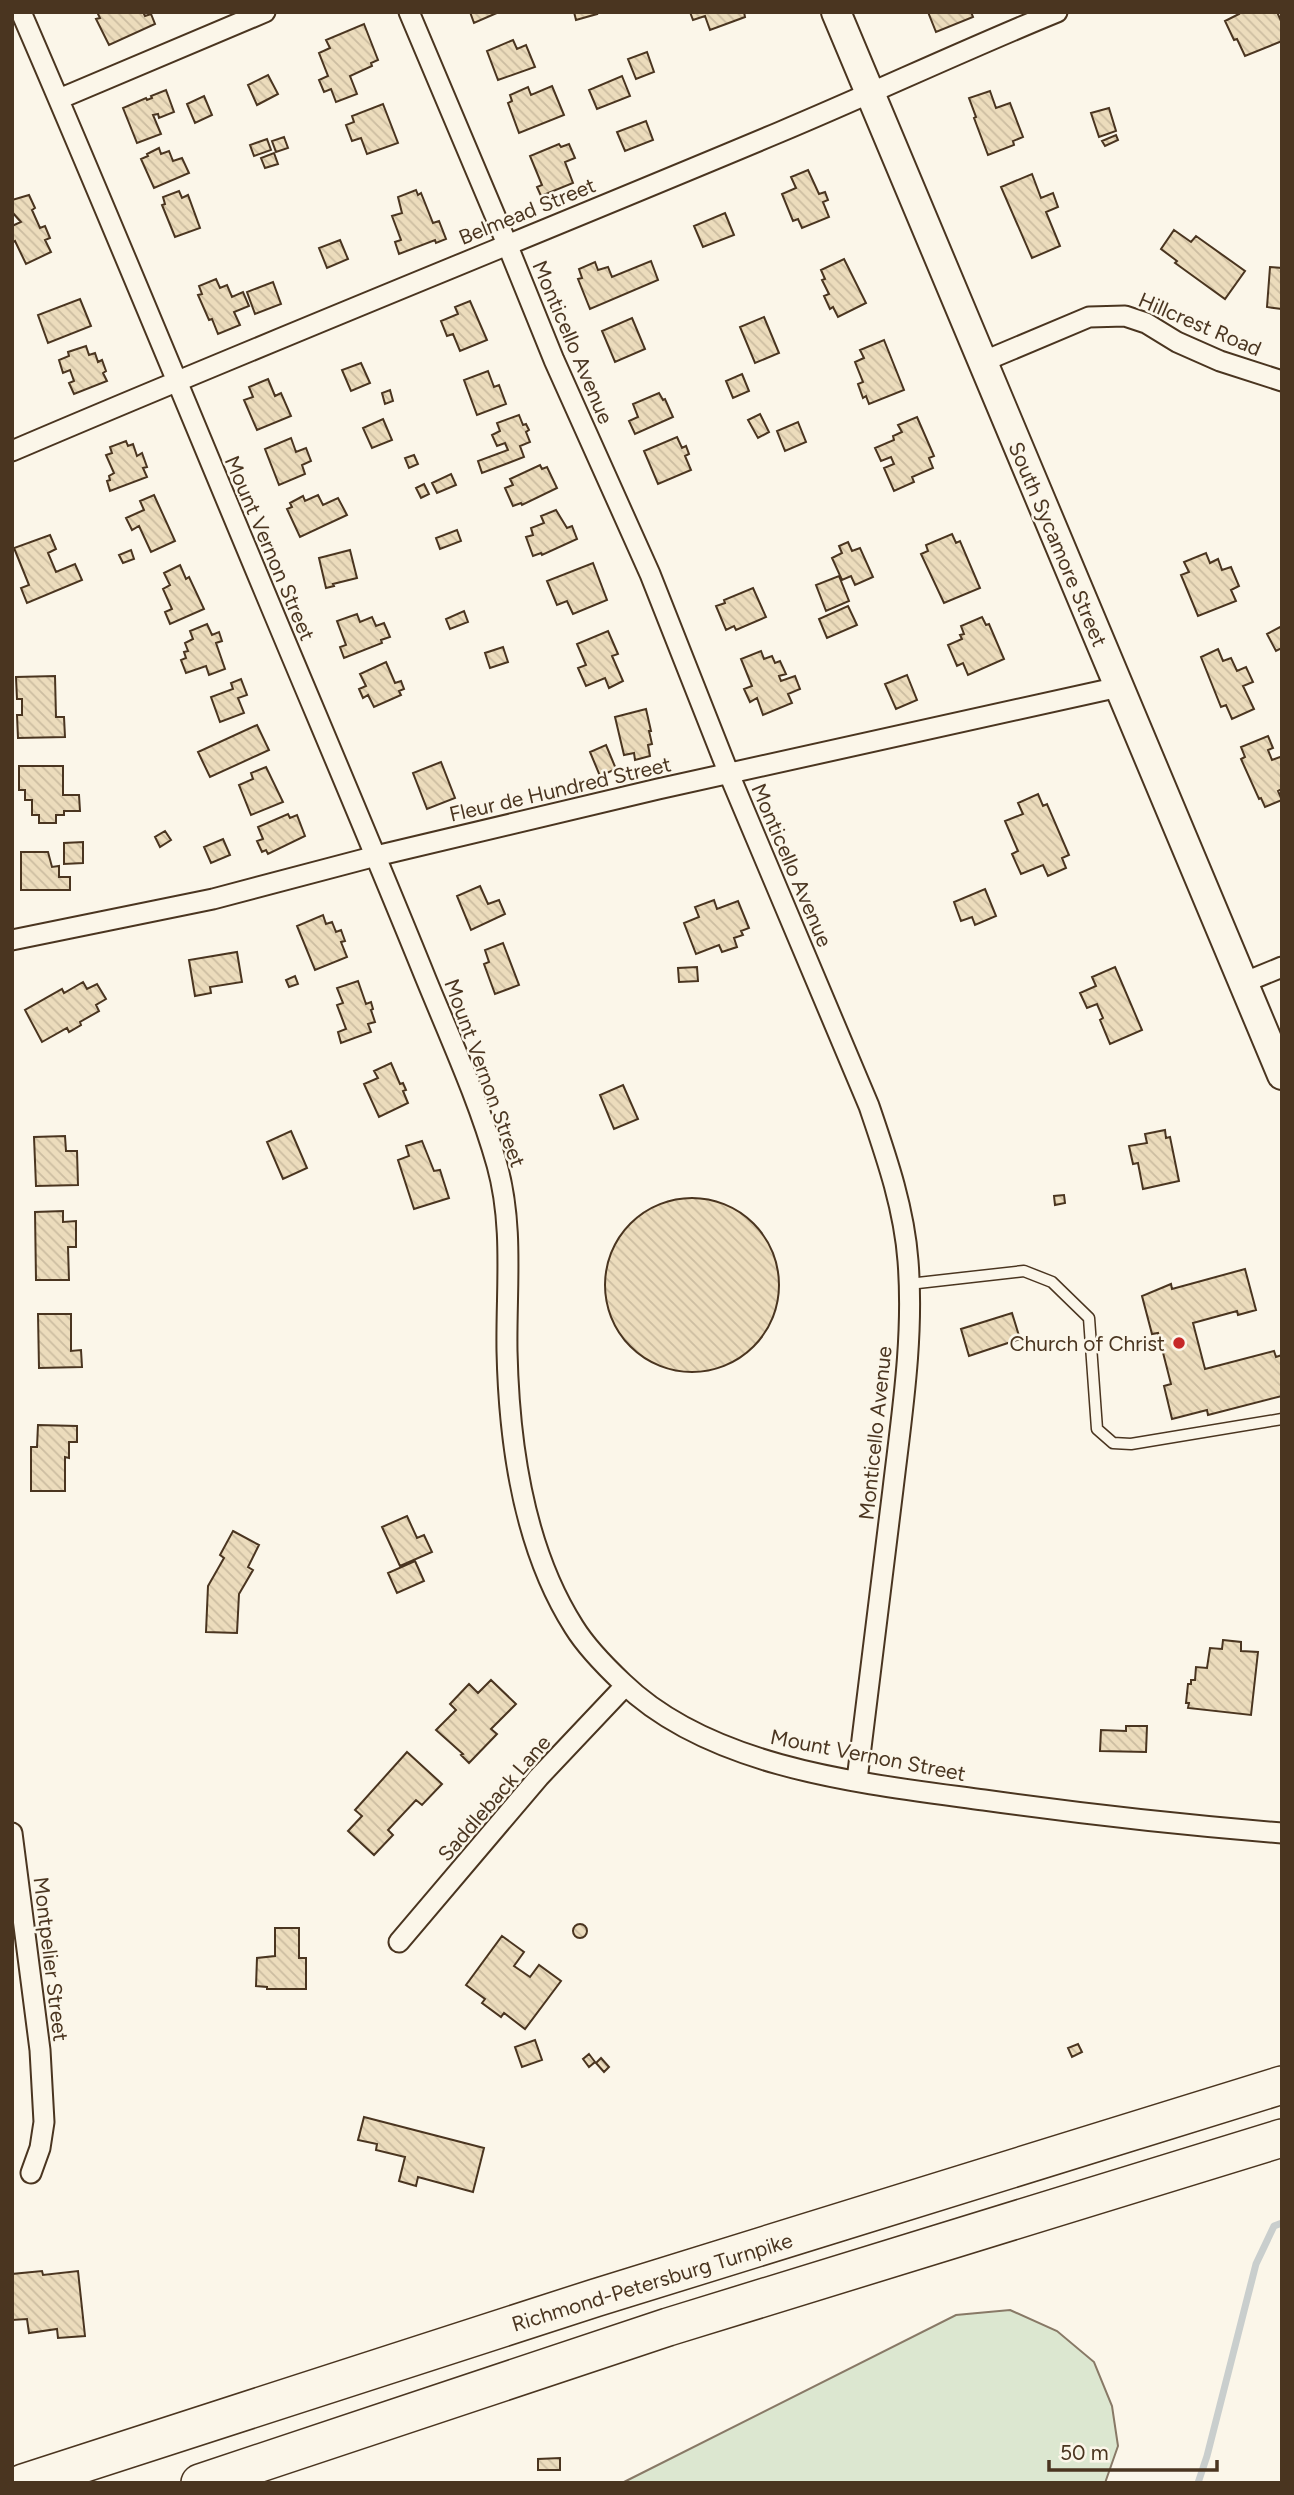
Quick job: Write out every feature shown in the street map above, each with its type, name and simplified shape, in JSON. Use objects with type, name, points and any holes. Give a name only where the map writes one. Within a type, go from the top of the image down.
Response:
[{"type":"highway","name":"Richmond-Petersburg Turnpike","points":[[23,2483],[595,2298],[1282,2085]]},
{"type":"highway","points":[[200,2483],[668,2327],[1282,2138]]},
{"type":"main road","name":"South Sycamore Street","points":[[836,12],[1282,1075]]},
{"type":"street","name":"Mount Vernon Street","points":[[22,12],[376,856],[460,1061],[497,1167],[508,1247],[507,1356],[511,1417],[522,1493],[534,1539],[555,1593],[575,1629],[591,1651],[625,1686],[659,1713],[694,1733],[740,1752],[788,1767],[1064,1811],[1282,1833]]},
{"type":"street","points":[[59,99],[265,12]]},
{"type":"street","name":"Monticello Avenue","points":[[409,12],[554,360],[650,574],[729,774],[870,1106],[900,1208],[908,1259],[910,1319],[903,1402],[857,1780]]},
{"type":"street","name":"Belmead Street","points":[[12,451],[783,131],[1058,12]]},
{"type":"street","name":"Hillcrest Road","points":[[982,362],[1089,317],[1125,316],[1146,323],[1177,342],[1220,362],[1282,381]]},
{"type":"street","name":"Fleur de Hundred Street","points":[[12,940],[213,900],[376,856],[1119,687]]},
{"type":"street","points":[[1243,983],[1282,967]]},
{"type":"street","name":"Saddleback Lane","points":[[399,1942],[540,1777],[625,1686]]},
{"type":"street","name":"Montpelier Street","points":[[12,1833],[41,2062],[44,2122],[40,2148],[31,2173]]},
{"type":"lane","points":[[909,1284],[1024,1271],[1052,1282],[1088,1318],[1097,1429],[1113,1443],[1131,1444],[1282,1419]]},
{"type":"green space","points":[[1010,2310],[1057,2331],[1094,2362],[1112,2406],[1118,2446],[1105,2483],[622,2483],[956,2315]]},
{"type":"building","points":[[97,12],[143,12],[145,16],[151,14],[155,24],[109,45],[96,19],[100,18]]},
{"type":"building","points":[[470,12],[499,12],[474,23]]},
{"type":"building","points":[[574,12],[596,12],[597,14],[576,20]]},
{"type":"building","points":[[690,12],[744,12],[745,17],[710,30],[705,16],[693,20]]},
{"type":"building","points":[[928,12],[971,12],[973,17],[936,32]]},
{"type":"building","points":[[1238,12],[1277,12],[1282,23],[1282,41],[1245,56],[1225,21],[1239,14]]},
{"type":"building","points":[[364,24],[378,60],[371,63],[372,66],[350,76],[357,94],[336,102],[331,89],[324,92],[319,80],[328,76],[319,53],[330,48],[326,40]]},
{"type":"building","points":[[513,40],[517,49],[526,45],[535,67],[498,80],[487,51]]},
{"type":"building","points":[[647,52],[654,72],[636,79],[628,59]]},
{"type":"building","points":[[268,75],[278,94],[257,105],[248,85]]},
{"type":"building","points":[[622,76],[630,96],[597,109],[589,90]]},
{"type":"building","points":[[552,86],[564,115],[519,133],[508,103],[512,101],[510,95],[528,87],[531,95]]},
{"type":"building","points":[[166,90],[174,112],[159,118],[158,114],[153,115],[161,134],[137,143],[123,108]]},
{"type":"building","points":[[990,91],[996,108],[1010,103],[1023,137],[1013,141],[1014,145],[988,155],[969,98]]},
{"type":"building","points":[[204,96],[212,115],[195,123],[187,104]]},
{"type":"building","points":[[383,104],[398,143],[367,154],[361,138],[352,141],[346,125],[354,122],[352,116]]},
{"type":"building","points":[[1109,108],[1116,131],[1099,137],[1091,113]]},
{"type":"building","points":[[646,121],[653,140],[625,151],[617,132]]},
{"type":"building","points":[[1116,135],[1118,140],[1105,146],[1102,141]]},
{"type":"building","points":[[284,137],[288,148],[276,152],[272,141]]},
{"type":"building","points":[[267,139],[271,150],[254,156],[250,145]]},
{"type":"building","points":[[559,144],[561,147],[569,144],[575,158],[565,162],[573,183],[541,196],[537,187],[542,185],[530,156]]},
{"type":"building","points":[[159,148],[161,154],[169,151],[173,161],[182,158],[189,173],[154,188],[141,159]]},
{"type":"building","points":[[274,153],[278,164],[265,168],[261,158]]},
{"type":"building","points":[[808,170],[819,194],[825,192],[828,200],[823,202],[829,217],[802,228],[798,219],[793,221],[782,194],[796,188],[791,177]]},
{"type":"building","points":[[1032,174],[1041,198],[1053,193],[1058,207],[1046,212],[1060,246],[1032,258],[1001,187]]},
{"type":"building","points":[[416,190],[418,195],[421,193],[433,223],[439,221],[446,239],[436,243],[435,240],[399,254],[395,242],[401,240],[392,216],[402,213],[398,197]]},
{"type":"building","points":[[179,191],[182,198],[188,195],[200,228],[175,237],[162,205],[165,204],[163,197]]},
{"type":"building","points":[[29,195],[40,228],[45,226],[50,238],[45,240],[51,252],[26,264],[15,241],[12,243],[12,226],[21,222],[12,212],[12,200]]},
{"type":"building","points":[[725,213],[734,235],[703,247],[694,226]]},
{"type":"building","points":[[1174,230],[1191,242],[1196,236],[1245,271],[1225,299],[1175,263],[1177,261],[1161,249]]},
{"type":"building","points":[[340,240],[348,259],[327,268],[319,248]]},
{"type":"building","points":[[844,259],[866,303],[838,317],[833,307],[830,309],[824,296],[829,294],[822,280],[825,279],[821,270]]},
{"type":"building","points":[[651,261],[658,280],[590,309],[578,279],[582,278],[579,269],[595,262],[598,270],[608,267],[612,277]]},
{"type":"building","points":[[1270,267],[1282,268],[1282,309],[1267,307]]},
{"type":"building","points":[[216,279],[220,288],[227,285],[232,297],[243,292],[249,306],[234,312],[240,325],[218,334],[198,295],[202,294],[199,286]]},
{"type":"building","points":[[273,282],[281,304],[255,314],[247,292]]},
{"type":"building","points":[[80,299],[91,326],[48,343],[38,315]]},
{"type":"building","points":[[470,301],[487,340],[460,351],[453,334],[447,336],[441,321],[458,314],[455,307]]},
{"type":"building","points":[[764,317],[779,353],[755,363],[740,327]]},
{"type":"building","points":[[632,318],[645,349],[615,362],[602,331]]},
{"type":"building","points":[[884,340],[904,390],[869,404],[866,396],[863,398],[858,384],[863,382],[855,362],[864,358],[860,350]]},
{"type":"building","points":[[86,346],[89,355],[95,353],[98,362],[102,360],[107,381],[74,394],[69,383],[74,381],[70,370],[63,373],[59,360],[69,356],[68,352]]},
{"type":"building","points":[[361,363],[370,383],[351,391],[342,370]]},
{"type":"building","points":[[488,371],[494,387],[499,385],[506,404],[477,415],[464,380]]},
{"type":"building","points":[[742,374],[749,391],[733,398],[726,381]]},
{"type":"building","points":[[268,379],[275,396],[281,393],[291,416],[257,430],[244,400],[253,397],[249,387]]},
{"type":"building","points":[[390,390],[393,401],[385,404],[382,393]]},
{"type":"building","points":[[659,393],[663,400],[665,399],[673,417],[635,434],[629,421],[638,417],[633,404]]},
{"type":"building","points":[[760,414],[769,432],[758,438],[748,420]]},
{"type":"building","points":[[519,415],[523,425],[526,424],[529,430],[526,432],[530,442],[520,446],[524,457],[482,473],[478,461],[508,450],[505,443],[497,446],[492,435],[500,431],[497,423]]},
{"type":"building","points":[[917,417],[934,456],[929,458],[933,468],[912,477],[914,482],[894,491],[884,468],[894,464],[891,457],[881,461],[875,448],[894,440],[893,436],[902,432],[898,425]]},
{"type":"building","points":[[383,419],[392,440],[372,448],[363,428]]},
{"type":"building","points":[[798,422],[806,442],[785,451],[777,431]]},
{"type":"building","points":[[677,437],[682,448],[686,446],[689,454],[685,456],[691,470],[658,484],[644,451]]},
{"type":"building","points":[[291,438],[296,452],[306,448],[311,461],[302,465],[305,474],[279,485],[265,449]]},
{"type":"building","points":[[126,441],[128,446],[133,444],[137,456],[142,453],[147,477],[110,491],[107,481],[114,473],[106,455],[112,453],[110,447]]},
{"type":"building","points":[[414,455],[418,464],[409,468],[405,458]]},
{"type":"building","points":[[540,465],[542,469],[547,467],[557,488],[522,505],[513,506],[505,488],[513,485],[510,479]]},
{"type":"building","points":[[451,474],[456,485],[437,493],[432,483]]},
{"type":"building","points":[[424,484],[429,494],[421,498],[416,488]]},
{"type":"building","points":[[154,495],[175,541],[151,552],[139,526],[132,530],[126,518],[144,510],[140,501]]},
{"type":"building","points":[[318,495],[323,505],[338,498],[347,515],[300,537],[287,509],[292,507],[290,503],[303,496],[305,501]]},
{"type":"building","points":[[556,510],[567,528],[572,526],[577,539],[542,555],[533,556],[526,537],[533,535],[531,528],[544,523],[541,516]]},
{"type":"building","points":[[457,530],[461,541],[440,549],[436,538]]},
{"type":"building","points":[[952,534],[956,543],[960,541],[980,588],[944,603],[921,554],[928,551],[926,545]]},
{"type":"building","points":[[50,535],[56,549],[48,553],[56,572],[75,564],[82,580],[27,603],[21,588],[29,585],[14,548]]},
{"type":"building","points":[[848,542],[852,551],[860,548],[873,577],[855,585],[851,576],[842,580],[832,558],[842,553],[839,546]]},
{"type":"building","points":[[131,550],[134,559],[123,563],[119,555]]},
{"type":"building","points":[[350,550],[357,578],[326,588],[319,558]]},
{"type":"building","points":[[1206,553],[1210,563],[1218,559],[1222,570],[1231,567],[1239,586],[1231,590],[1236,601],[1198,616],[1181,575],[1189,572],[1184,562]]},
{"type":"building","points":[[593,563],[607,600],[573,614],[567,601],[557,605],[547,581]]},
{"type":"building","points":[[180,565],[186,579],[189,577],[204,609],[170,624],[165,612],[172,609],[163,589],[170,585],[164,573]]},
{"type":"building","points":[[839,576],[849,601],[826,611],[816,585]]},
{"type":"building","points":[[753,588],[766,617],[736,630],[734,626],[726,630],[716,606]]},
{"type":"building","points":[[848,606],[857,625],[827,638],[819,619]]},
{"type":"building","points":[[464,611],[468,622],[450,629],[446,619]]},
{"type":"building","points":[[357,614],[360,622],[372,617],[376,626],[384,623],[390,637],[381,640],[382,643],[344,658],[340,647],[346,645],[337,621]]},
{"type":"building","points":[[982,617],[986,625],[989,624],[1004,659],[968,675],[963,663],[957,666],[948,645],[962,639],[960,635],[964,634],[961,626]]},
{"type":"building","points":[[207,624],[212,635],[219,632],[222,641],[216,643],[225,669],[209,675],[206,666],[186,673],[181,660],[186,658],[184,652],[188,651],[185,643],[193,639],[190,631]]},
{"type":"building","points":[[1282,626],[1282,648],[1276,651],[1267,634]]},
{"type":"building","points":[[608,631],[618,654],[612,656],[623,681],[609,688],[605,678],[586,686],[578,668],[586,665],[577,644]]},
{"type":"building","points":[[503,647],[508,662],[490,668],[485,653]]},
{"type":"building","points":[[1218,649],[1223,661],[1231,658],[1237,671],[1246,667],[1253,682],[1243,686],[1254,709],[1232,719],[1226,705],[1221,707],[1201,657]]},
{"type":"building","points":[[761,651],[764,659],[772,656],[775,663],[780,661],[786,674],[779,676],[781,681],[795,676],[800,689],[788,694],[792,703],[763,715],[757,698],[750,702],[744,689],[752,686],[741,659]]},
{"type":"building","points":[[386,662],[395,683],[401,681],[404,689],[399,691],[401,695],[374,707],[368,695],[363,698],[359,689],[366,686],[360,674]]},
{"type":"building","points":[[907,675],[917,700],[896,709],[885,684]]},
{"type":"building","points":[[55,676],[56,717],[64,717],[65,737],[18,738],[17,715],[22,715],[22,699],[17,699],[16,677]]},
{"type":"building","points":[[241,679],[247,695],[238,698],[244,713],[220,722],[211,697],[233,689],[231,683]]},
{"type":"building","points":[[646,709],[651,731],[652,744],[648,745],[650,756],[635,760],[634,753],[624,755],[615,717]]},
{"type":"building","points":[[257,725],[269,750],[210,777],[198,752]]},
{"type":"building","points":[[1268,736],[1273,748],[1268,750],[1272,760],[1280,757],[1282,760],[1282,789],[1278,791],[1282,800],[1265,807],[1241,759],[1245,757],[1241,747]]},
{"type":"building","points":[[606,745],[616,769],[600,776],[590,752]]},
{"type":"building","points":[[441,762],[455,798],[427,809],[413,773]]},
{"type":"building","points":[[19,766],[63,766],[63,795],[79,795],[80,811],[64,811],[64,815],[56,815],[56,823],[39,823],[39,815],[32,815],[32,800],[25,800],[25,790],[19,790]]},
{"type":"building","points":[[266,767],[283,802],[251,815],[239,785],[253,779],[251,773]]},
{"type":"building","points":[[1038,794],[1043,806],[1047,804],[1069,855],[1062,858],[1066,868],[1048,876],[1043,865],[1021,874],[1012,854],[1018,851],[1005,821],[1023,814],[1018,803]]},
{"type":"building","points":[[288,814],[290,818],[297,815],[305,836],[268,854],[266,850],[262,852],[257,841],[263,839],[258,827]]},
{"type":"building","points":[[165,831],[171,840],[160,847],[155,837]]},
{"type":"building","points":[[223,839],[230,855],[211,863],[204,847]]},
{"type":"building","points":[[83,842],[83,863],[64,864],[64,843]]},
{"type":"building","points":[[21,852],[48,852],[52,867],[59,866],[59,877],[70,877],[70,890],[21,890]]},
{"type":"building","points":[[480,886],[488,904],[499,900],[505,914],[471,930],[457,896]]},
{"type":"building","points":[[985,889],[996,916],[975,925],[972,917],[961,921],[954,902]]},
{"type":"building","points":[[714,900],[717,909],[738,901],[749,928],[741,931],[743,935],[734,938],[737,947],[722,952],[719,945],[696,954],[684,923],[699,917],[695,907]]},
{"type":"building","points":[[323,915],[326,924],[332,922],[336,932],[341,930],[345,941],[341,942],[347,957],[315,970],[297,926]]},
{"type":"building","points":[[503,943],[519,985],[495,994],[484,964],[489,962],[485,950]]},
{"type":"building","points":[[237,952],[242,982],[210,987],[211,993],[195,996],[189,960]]},
{"type":"building","points":[[697,967],[698,981],[679,982],[678,968]]},
{"type":"building","points":[[1115,967],[1142,1030],[1110,1044],[1097,1004],[1087,1008],[1080,993],[1096,986],[1092,977]]},
{"type":"building","points":[[295,976],[298,984],[289,987],[286,980]]},
{"type":"building","points":[[358,981],[366,1004],[371,1002],[375,1022],[368,1024],[371,1032],[341,1043],[338,1032],[346,1029],[337,1005],[343,1003],[337,988]]},
{"type":"building","points":[[83,982],[87,989],[97,984],[106,999],[96,1005],[99,1011],[69,1032],[67,1028],[42,1042],[25,1010],[62,989],[64,993]]},
{"type":"building","points":[[391,1063],[400,1084],[403,1083],[406,1090],[403,1091],[408,1103],[379,1117],[364,1084],[378,1078],[374,1071]]},
{"type":"building","points":[[623,1085],[638,1119],[614,1129],[600,1095]]},
{"type":"building","points":[[1165,1130],[1166,1138],[1170,1137],[1179,1181],[1143,1189],[1138,1163],[1133,1164],[1129,1146],[1147,1143],[1145,1134]]},
{"type":"building","points":[[291,1131],[307,1168],[283,1179],[267,1142]]},
{"type":"building","points":[[65,1136],[66,1151],[77,1151],[78,1185],[36,1186],[34,1137]]},
{"type":"building","points":[[422,1141],[434,1171],[440,1170],[449,1198],[414,1209],[398,1160],[409,1156],[406,1146]]},
{"type":"building","points":[[1064,1195],[1065,1203],[1055,1205],[1054,1196]]},
{"type":"building","points":[[692,1198],[725,1205],[753,1224],[772,1252],[779,1285],[772,1318],[753,1346],[725,1365],[692,1372],[659,1365],[631,1346],[612,1318],[605,1285],[612,1252],[631,1224],[659,1205]]},
{"type":"building","points":[[63,1211],[63,1222],[76,1221],[76,1247],[68,1247],[69,1280],[36,1280],[35,1212]]},
{"type":"building","name":"Church of Christ","points":[[1245,1269],[1256,1310],[1238,1315],[1237,1311],[1193,1323],[1205,1369],[1274,1351],[1276,1357],[1282,1355],[1282,1396],[1208,1415],[1207,1410],[1172,1419],[1164,1386],[1171,1384],[1158,1333],[1152,1334],[1142,1296],[1171,1284],[1172,1289]]},
{"type":"building","points":[[1012,1313],[1020,1339],[969,1356],[961,1329]]},
{"type":"building","points":[[38,1314],[71,1314],[71,1351],[81,1350],[82,1367],[39,1368]]},
{"type":"building","points":[[38,1425],[77,1426],[77,1442],[69,1442],[69,1458],[65,1457],[65,1491],[31,1491],[31,1447],[37,1447]]},
{"type":"building","points":[[407,1516],[417,1538],[424,1535],[432,1552],[400,1566],[382,1527]]},
{"type":"building","points":[[233,1531],[259,1545],[248,1567],[253,1570],[239,1594],[237,1633],[206,1632],[208,1586],[224,1558],[220,1555]]},
{"type":"building","points":[[415,1561],[424,1581],[397,1593],[388,1573]]},
{"type":"building","points":[[1223,1640],[1241,1642],[1241,1651],[1258,1652],[1251,1715],[1188,1708],[1189,1703],[1186,1703],[1188,1684],[1195,1680],[1196,1667],[1207,1668],[1210,1648],[1222,1649]]},
{"type":"building","points":[[491,1680],[516,1704],[491,1729],[497,1734],[469,1763],[461,1755],[463,1754],[436,1730],[456,1710],[450,1704],[469,1684],[478,1693]]},
{"type":"building","points":[[1126,1726],[1147,1726],[1146,1752],[1100,1751],[1101,1730],[1126,1731]]},
{"type":"building","points":[[407,1752],[442,1784],[422,1805],[416,1800],[388,1830],[393,1835],[374,1855],[348,1831],[362,1816],[355,1810]]},
{"type":"building","points":[[577,1924],[583,1924],[587,1931],[583,1938],[577,1938],[573,1934],[573,1928]]},
{"type":"building","points":[[275,1928],[299,1928],[299,1958],[306,1958],[306,1989],[267,1989],[256,1986],[257,1958],[275,1956]]},
{"type":"building","points":[[502,1936],[524,1952],[514,1966],[530,1977],[539,1965],[561,1981],[525,2029],[504,2013],[501,2017],[482,2003],[485,1999],[466,1985]]},
{"type":"building","points":[[535,2040],[542,2060],[522,2067],[515,2047]]},
{"type":"building","points":[[1078,2044],[1082,2052],[1072,2057],[1068,2048]]},
{"type":"building","points":[[589,2054],[595,2062],[589,2067],[583,2059]]},
{"type":"building","points":[[601,2058],[609,2067],[604,2072],[596,2063]]},
{"type":"building","points":[[364,2117],[484,2148],[473,2192],[418,2177],[416,2186],[399,2181],[405,2157],[376,2150],[377,2144],[358,2140]]},
{"type":"building","points":[[42,2271],[43,2275],[78,2271],[85,2336],[58,2338],[57,2329],[29,2333],[27,2319],[12,2320],[12,2274]]},
{"type":"building","points":[[560,2458],[560,2470],[538,2470],[538,2459]]},
{"type":"waterway","points":[[1198,2483],[1256,2264],[1274,2226],[1282,2223]]},
{"type":"place","name":"Church of Christ","points":[[1179,1343]]}]
